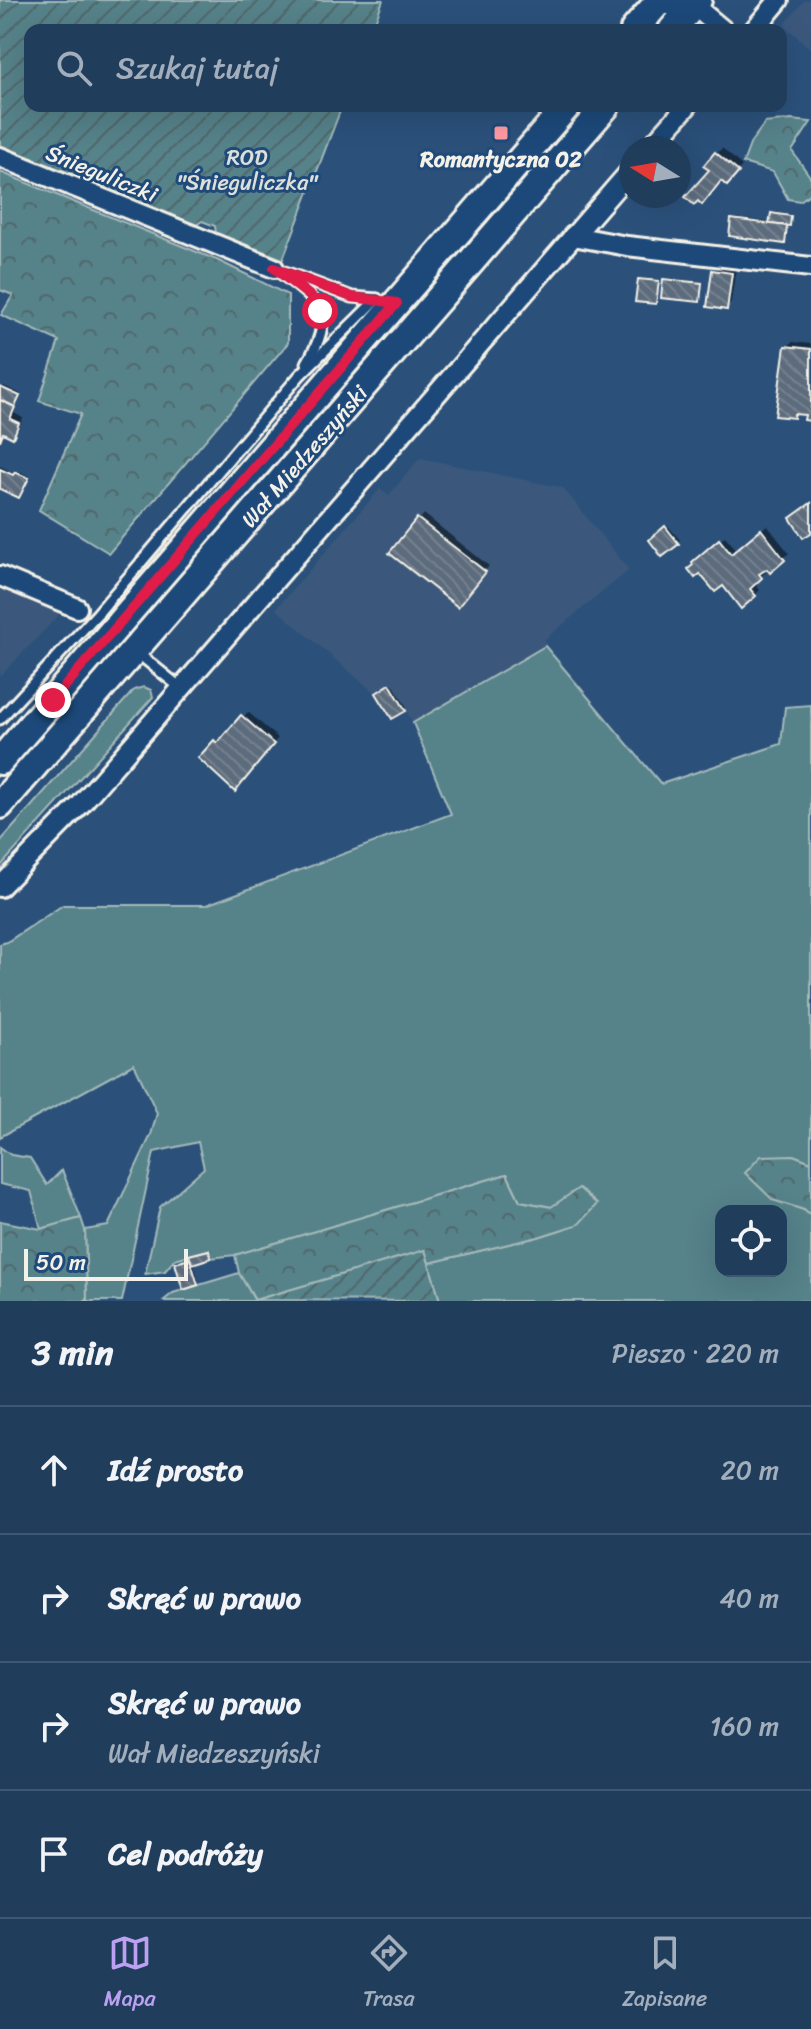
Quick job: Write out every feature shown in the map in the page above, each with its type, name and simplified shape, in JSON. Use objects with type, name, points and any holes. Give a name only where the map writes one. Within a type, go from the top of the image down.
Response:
[{"type":"main road","points":[[677,24],[696,3]]},
{"type":"main road","name":"Wał Miedzeszyński","points":[[0,761],[387,301],[561,112]]},
{"type":"main road","name":"Wał Miedzeszyński","points":[[0,805],[601,112]]},
{"type":"street","points":[[759,24],[779,0]]},
{"type":"street","points":[[647,11],[696,3],[717,24]]},
{"type":"street","points":[[661,136],[682,112]]},
{"type":"street","name":"Śnieguliczki","points":[[0,157],[274,268]]},
{"type":"street","points":[[0,887],[81,804],[619,184]]},
{"type":"street","points":[[573,236],[627,246],[811,267]]},
{"type":"street","points":[[0,576],[77,608]]},
{"type":"lane","points":[[274,268],[352,297],[387,301]]},
{"type":"lane","points":[[274,268],[315,300],[323,323],[320,340],[300,375]]},
{"type":"lane","points":[[0,719],[98,613],[300,375],[387,301]]},
{"type":"lane","points":[[77,608],[98,613]]},
{"type":"lane","points":[[135,651],[182,689]]},
{"type":"shaded area","points":[[805,0],[811,0],[811,49],[787,28],[787,24]]},
{"type":"shaded area","points":[[420,458],[563,488],[629,570],[545,639],[545,646],[413,723],[391,682],[374,692],[276,609],[380,489],[389,495]]},
{"type":"shaded area","points":[[0,583],[60,608],[58,616],[0,676]]},
{"type":"green space","name":"ROD \"Śnieguliczka\"","points":[[0,0],[383,0],[374,24],[24,24],[24,112],[340,112],[283,259],[216,233],[215,226],[202,221],[196,225],[0,145]]},
{"type":"green space","points":[[791,120],[811,122],[792,151],[811,178],[811,193],[800,201],[788,199],[773,172],[743,163],[751,142],[765,123]]},
{"type":"green space","points":[[0,172],[219,261],[288,295],[288,343],[109,553],[39,510],[81,414],[39,401],[59,341],[1,315],[13,295],[0,290]]},
{"type":"green space","points":[[545,646],[661,784],[781,744],[785,707],[811,705],[811,1162],[793,1155],[773,1200],[804,1210],[811,1216],[811,1301],[440,1301],[429,1263],[579,1224],[551,1207],[520,1201],[507,1174],[235,1255],[211,1258],[208,1250],[175,1259],[165,1271],[145,1274],[160,1207],[204,1168],[198,1142],[154,1152],[122,1301],[87,1301],[85,1230],[108,1226],[151,1135],[157,1113],[134,1064],[0,1137],[0,944],[63,905],[206,905],[451,814],[413,723]]},
{"type":"green space","points":[[144,687],[151,690],[153,697],[0,867],[0,842],[134,690]]},
{"type":"green space","points":[[0,1147],[11,1155],[30,1158],[47,1185],[62,1170],[81,1218],[41,1229],[31,1191],[0,1184]]},
{"type":"green space","points":[[793,1155],[811,1162],[811,1216],[804,1210],[773,1200],[745,1173],[761,1156]]},
{"type":"green space","points":[[507,1174],[520,1201],[551,1207],[579,1188],[597,1204],[579,1224],[538,1237],[429,1263],[425,1250],[255,1300],[239,1273],[235,1255]]},
{"type":"green space","points":[[81,1218],[85,1230],[87,1301],[0,1301],[0,1221],[41,1229]]},
{"type":"green space","points":[[425,1250],[440,1301],[255,1300]]},
{"type":"green space","points":[[239,1273],[255,1301],[163,1301],[173,1293]]},
{"type":"building","points":[[715,152],[739,172],[727,186],[721,181],[702,205],[698,201],[694,205],[691,202],[691,190],[709,170],[703,166]]},
{"type":"building","points":[[771,213],[791,216],[790,226],[769,224]]},
{"type":"building","points":[[731,219],[787,226],[785,244],[729,236]]},
{"type":"building","points":[[712,270],[732,273],[727,310],[707,307]]},
{"type":"building","points":[[638,279],[659,281],[656,304],[635,302]]},
{"type":"building","points":[[663,279],[702,283],[700,302],[661,298]]},
{"type":"building","points":[[785,346],[811,349],[811,421],[804,420],[805,415],[794,414],[794,418],[775,416]]},
{"type":"building","points":[[0,387],[20,396],[15,407],[0,400]]},
{"type":"building","points":[[0,400],[15,407],[10,419],[19,423],[13,438],[3,433],[0,441]]},
{"type":"building","points":[[0,469],[29,478],[19,498],[0,489]]},
{"type":"building","points":[[811,503],[811,533],[803,538],[790,518]]},
{"type":"building","points":[[417,518],[486,572],[458,607],[389,553]]},
{"type":"building","points":[[665,526],[679,544],[662,557],[649,540]]},
{"type":"building","points":[[761,529],[785,560],[770,573],[767,569],[759,574],[762,578],[750,589],[756,596],[741,609],[723,586],[715,592],[700,574],[695,578],[688,569],[719,539],[731,554]]},
{"type":"building","points":[[390,684],[406,711],[392,719],[376,693]]},
{"type":"building","points":[[241,715],[274,744],[235,792],[198,758],[214,740],[217,743]]},
{"type":"building","points":[[209,1250],[211,1258],[192,1264],[189,1255]]},
{"type":"building","points":[[190,1259],[198,1285],[183,1290],[175,1263]]},
{"type":"place","name":"Romantyczna 02","points":[[501,133]]},
{"type":"route","points":[[53,700],[397,303],[340,294],[274,268],[315,300],[320,311]]}]
